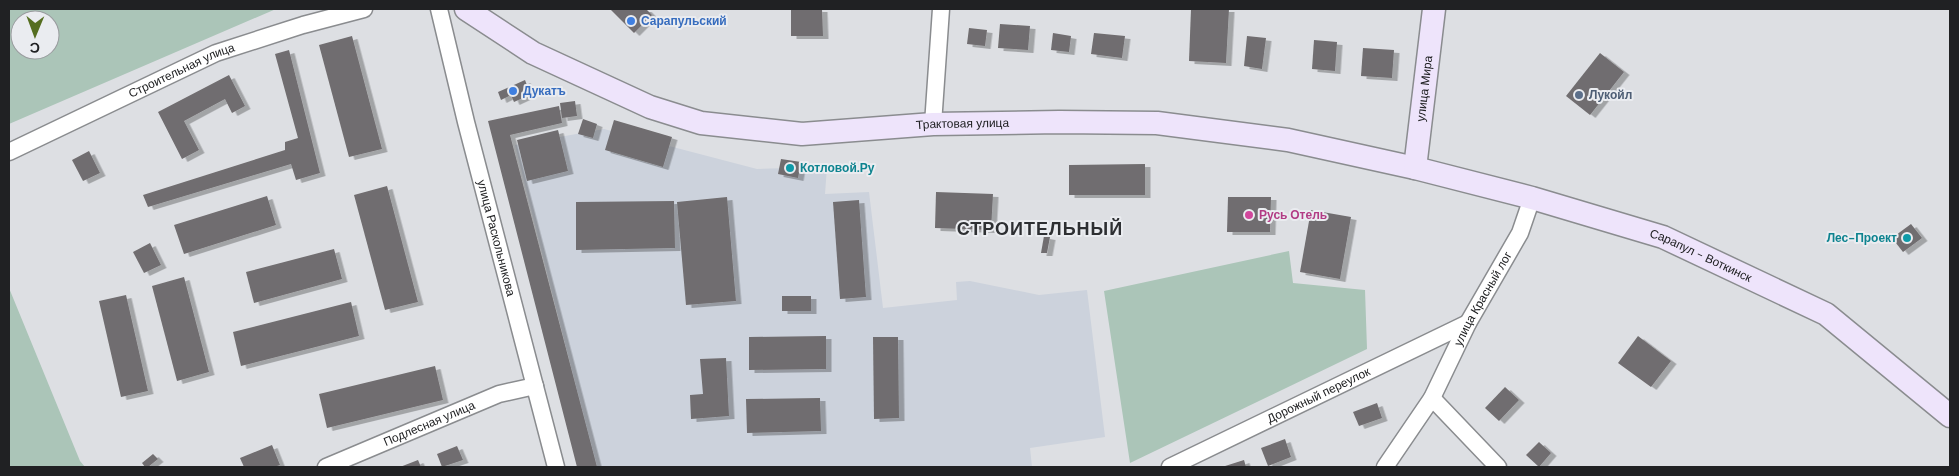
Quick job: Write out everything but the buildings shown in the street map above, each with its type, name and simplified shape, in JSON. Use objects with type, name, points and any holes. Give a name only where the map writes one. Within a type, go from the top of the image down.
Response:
[{"type":"main road","name":"Трактовая улица","points":[[466,9],[533,53],[650,107],[701,123],[802,134],[933,124],[1157,123],[1288,140],[1414,168]]},
{"type":"main road","name":"улица Мира","points":[[1414,168],[1434,9]]},
{"type":"main road","name":"Сарапул - Воткинск","points":[[1414,168],[1532,198],[1664,237],[1826,314],[1950,416]]},
{"type":"street","name":"Строительная улица","points":[[9,152],[216,53],[303,25],[364,9]]},
{"type":"street","name":"улица Раскольникова","points":[[439,9],[466,122],[556,467]]},
{"type":"street","points":[[933,124],[941,9]]},
{"type":"street","name":"улица Красный лог","points":[[1385,467],[1432,398],[1468,323],[1520,233],[1532,198]]},
{"type":"street","name":"Дорожный переулок","points":[[1170,467],[1468,323]]},
{"type":"street","name":"Подлесная улица","points":[[326,467],[499,394],[535,386]]},
{"type":"street","points":[[1432,398],[1498,467]]},
{"type":"shaded area","points":[[604,129],[757,169],[827,167],[825,194],[869,192],[883,308],[957,300],[956,282],[970,281],[1039,295],[1087,290],[1105,437],[1030,448],[1032,467],[596,467],[515,145]]},
{"type":"green space","points":[[9,9],[276,9],[9,124]]},
{"type":"green space","points":[[1289,251],[1293,283],[1365,290],[1367,349],[1130,463],[1104,291]]},
{"type":"green space","points":[[9,288],[80,461],[85,467],[9,467]]},
{"type":"place","name":"Сарапульский","points":[[631,21]]},
{"type":"place","name":"Дукатъ","points":[[513,91]]},
{"type":"place","name":"Лукойл","points":[[1579,95]]},
{"type":"place","name":"Котловой.Ру","points":[[790,168]]},
{"type":"place","name":"Русь Отель","points":[[1249,215]]},
{"type":"place","name":"Лес-Проект","points":[[1907,238]]},
{"type":"district","name":"СТРОИТЕЛЬНЫЙ","points":[[1040,229]]}]
